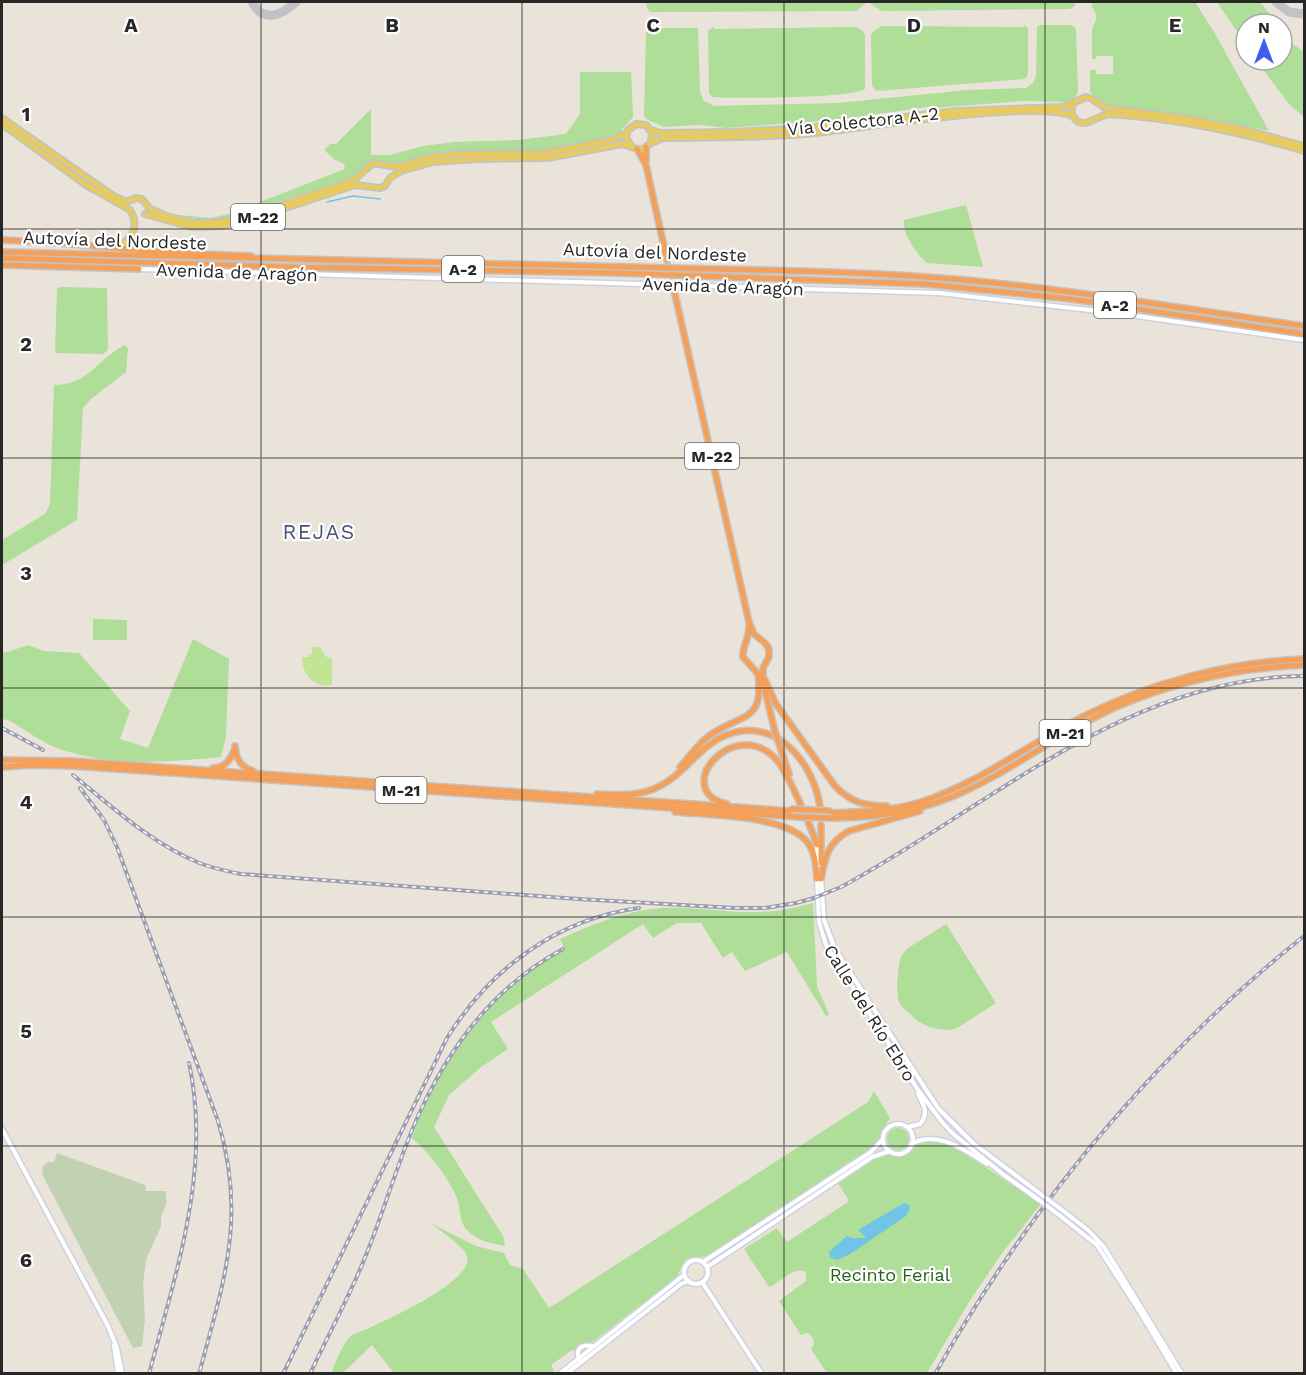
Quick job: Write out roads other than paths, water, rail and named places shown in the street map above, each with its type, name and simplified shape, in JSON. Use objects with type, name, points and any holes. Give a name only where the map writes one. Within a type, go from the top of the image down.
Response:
[{"type":"highway","points":[[646,165],[648,145]]},
{"type":"highway","points":[[634,148],[642,155],[646,165],[667,260]]},
{"type":"highway","points":[[2,240],[268,257]]},
{"type":"highway","name":"Autovía del Nordeste","points":[[2,252],[375,260],[925,277],[1072,292],[1305,326]]},
{"type":"highway","points":[[115,255],[132,253],[375,260]]},
{"type":"highway","name":"Autovía del Nordeste","points":[[2,258],[631,273],[924,284],[1071,299],[1305,334]]},
{"type":"highway","points":[[2,266],[139,269]]},
{"type":"highway","name":"M-22","points":[[674,290],[749,622],[759,640],[765,643],[769,650],[769,657],[761,673],[774,728],[800,806],[817,845]]},
{"type":"highway","name":"M-22","points":[[749,622],[743,657],[761,673]]},
{"type":"highway","points":[[747,643],[759,640]]},
{"type":"highway","name":"M-21","points":[[2,767],[73,766],[800,817],[904,806],[947,792],[982,775],[1070,723],[1129,696],[1200,674],[1305,658]]},
{"type":"highway","points":[[752,665],[765,663]]},
{"type":"highway","name":"M-21","points":[[3,760],[73,761],[791,810],[860,818],[905,812],[967,789],[1082,724],[1147,695],[1221,675],[1305,665]]},
{"type":"highway","points":[[761,673],[786,720],[835,786],[851,800],[862,804],[887,806],[947,792]]},
{"type":"highway","points":[[665,783],[706,738],[715,731],[740,721],[752,712],[759,698],[761,673]]},
{"type":"highway","points":[[538,794],[647,792],[665,783],[718,739],[741,732],[764,733],[783,741],[798,754],[814,782],[820,806]]},
{"type":"highway","points":[[791,810],[719,802],[706,789],[704,775],[707,766],[718,754],[730,748],[745,745],[758,747],[777,759],[800,806]]},
{"type":"highway","points":[[183,769],[218,768],[230,760],[235,746],[237,759],[248,769],[302,777]]},
{"type":"highway","points":[[819,879],[826,852],[842,834],[922,811],[950,800],[967,789]]},
{"type":"highway","points":[[614,804],[759,820],[786,827],[809,844],[819,879]]},
{"type":"highway","points":[[820,825],[821,865]]},
{"type":"main road","points":[[1305,146],[1242,129],[1185,118],[1104,108],[1086,97],[1074,102],[1072,111],[1079,122],[1086,123],[1108,114],[1184,123],[1241,133],[1305,151]]},
{"type":"main road","name":"Vía Colectora A-2","points":[[651,130],[671,133],[807,128],[990,108],[1063,106],[1074,102]]},
{"type":"main road","points":[[1095,119],[1098,112],[1097,104]]},
{"type":"main road","name":"Vía Colectora A-2","points":[[648,145],[663,138],[803,134],[958,116],[1064,112],[1074,117]]},
{"type":"main road","points":[[2,118],[97,186],[123,201],[142,199],[148,207],[145,214],[138,217],[86,185],[2,124]]},
{"type":"main road","name":"M-22","points":[[148,207],[154,212],[181,221],[220,222],[260,212],[353,181],[374,164],[397,166],[449,155],[536,154],[561,151],[611,140],[627,133],[636,123],[646,125],[651,130]]},
{"type":"main road","points":[[648,145],[652,136],[651,130]]},
{"type":"main road","points":[[627,133],[627,141],[634,148]]},
{"type":"main road","name":"M-22","points":[[145,214],[192,227],[221,226],[261,216],[355,185],[377,189],[388,184],[390,178],[401,171],[433,162],[548,158],[622,144],[634,148],[648,145]]},
{"type":"main road","points":[[386,166],[390,178]]},
{"type":"main road","points":[[365,173],[365,179],[370,186]]},
{"type":"main road","points":[[74,244],[122,244],[131,238],[135,228],[131,201]]},
{"type":"main road","name":"Avenida de Aragón","points":[[139,269],[939,293],[1116,313],[1305,340]]},
{"type":"main road","name":"Calle del Río Ebro","points":[[817,845],[819,922],[826,945],[932,1110],[947,1128],[1004,1175],[1040,1197]]},
{"type":"main road","name":"Calle del Río Ebro","points":[[817,845],[821,865],[819,879],[824,920],[835,949],[938,1108],[973,1143],[1061,1213]]},
{"type":"main road","points":[[902,1064],[926,1109],[925,1117],[920,1124],[907,1128]]},
{"type":"main road","points":[[703,1262],[871,1152],[883,1139],[886,1130],[894,1125],[907,1128],[912,1135],[912,1144]]},
{"type":"main road","points":[[2,1129],[113,1338],[117,1348],[120,1374]]},
{"type":"main road","points":[[883,1139],[886,1148],[895,1153],[905,1151],[917,1140],[930,1139],[951,1143],[1004,1175]]},
{"type":"main road","points":[[707,1267],[872,1156],[890,1151]]},
{"type":"main road","points":[[1061,1213],[1096,1245],[1177,1374]]},
{"type":"main road","points":[[1061,1213],[1095,1236],[1104,1247],[1182,1374]]},
{"type":"main road","points":[[698,1260],[707,1267],[707,1276],[702,1282],[695,1284],[684,1275],[688,1262],[698,1260]]},
{"type":"main road","points":[[566,1374],[593,1346],[684,1275]]},
{"type":"main road","points":[[559,1374],[671,1290],[689,1281]]},
{"type":"main road","points":[[702,1282],[762,1374]]},
{"type":"water","points":[[904,1203],[908,1204],[910,1209],[906,1216],[850,1254],[837,1260],[830,1257],[829,1252],[847,1236],[865,1238],[858,1230]]},
{"type":"waterway","points":[[327,202],[353,196],[380,199]]},
{"type":"tunnel","points":[[667,260],[674,287]]},
{"type":"railway","points":[[73,775],[132,823],[164,845],[202,864],[241,874],[578,899],[765,908],[796,903],[841,887],[1006,785],[1119,722],[1178,698],[1239,682],[1304,676]]},
{"type":"railway","points":[[2,728],[43,750]]},
{"type":"railway","points":[[80,788],[104,820],[117,847],[218,1121],[227,1156],[231,1188],[229,1249],[217,1308],[199,1374]]},
{"type":"railway","points":[[283,1374],[447,1038],[464,1013],[505,969],[528,951],[580,923],[639,908]]},
{"type":"railway","points":[[935,1374],[972,1312],[1012,1252],[1054,1193],[1099,1137],[1196,1031],[1304,936]]},
{"type":"railway","points":[[310,1374],[362,1266],[405,1147],[445,1064],[478,1019],[496,999],[516,981],[563,949]]},
{"type":"railway","points":[[149,1374],[180,1259],[194,1181],[195,1103],[189,1063]]},
{"type":"district","name":"REJAS","points":[[319,531]]},
{"type":"park label","name":"Recinto Ferial","points":[[890,1274]]}]
